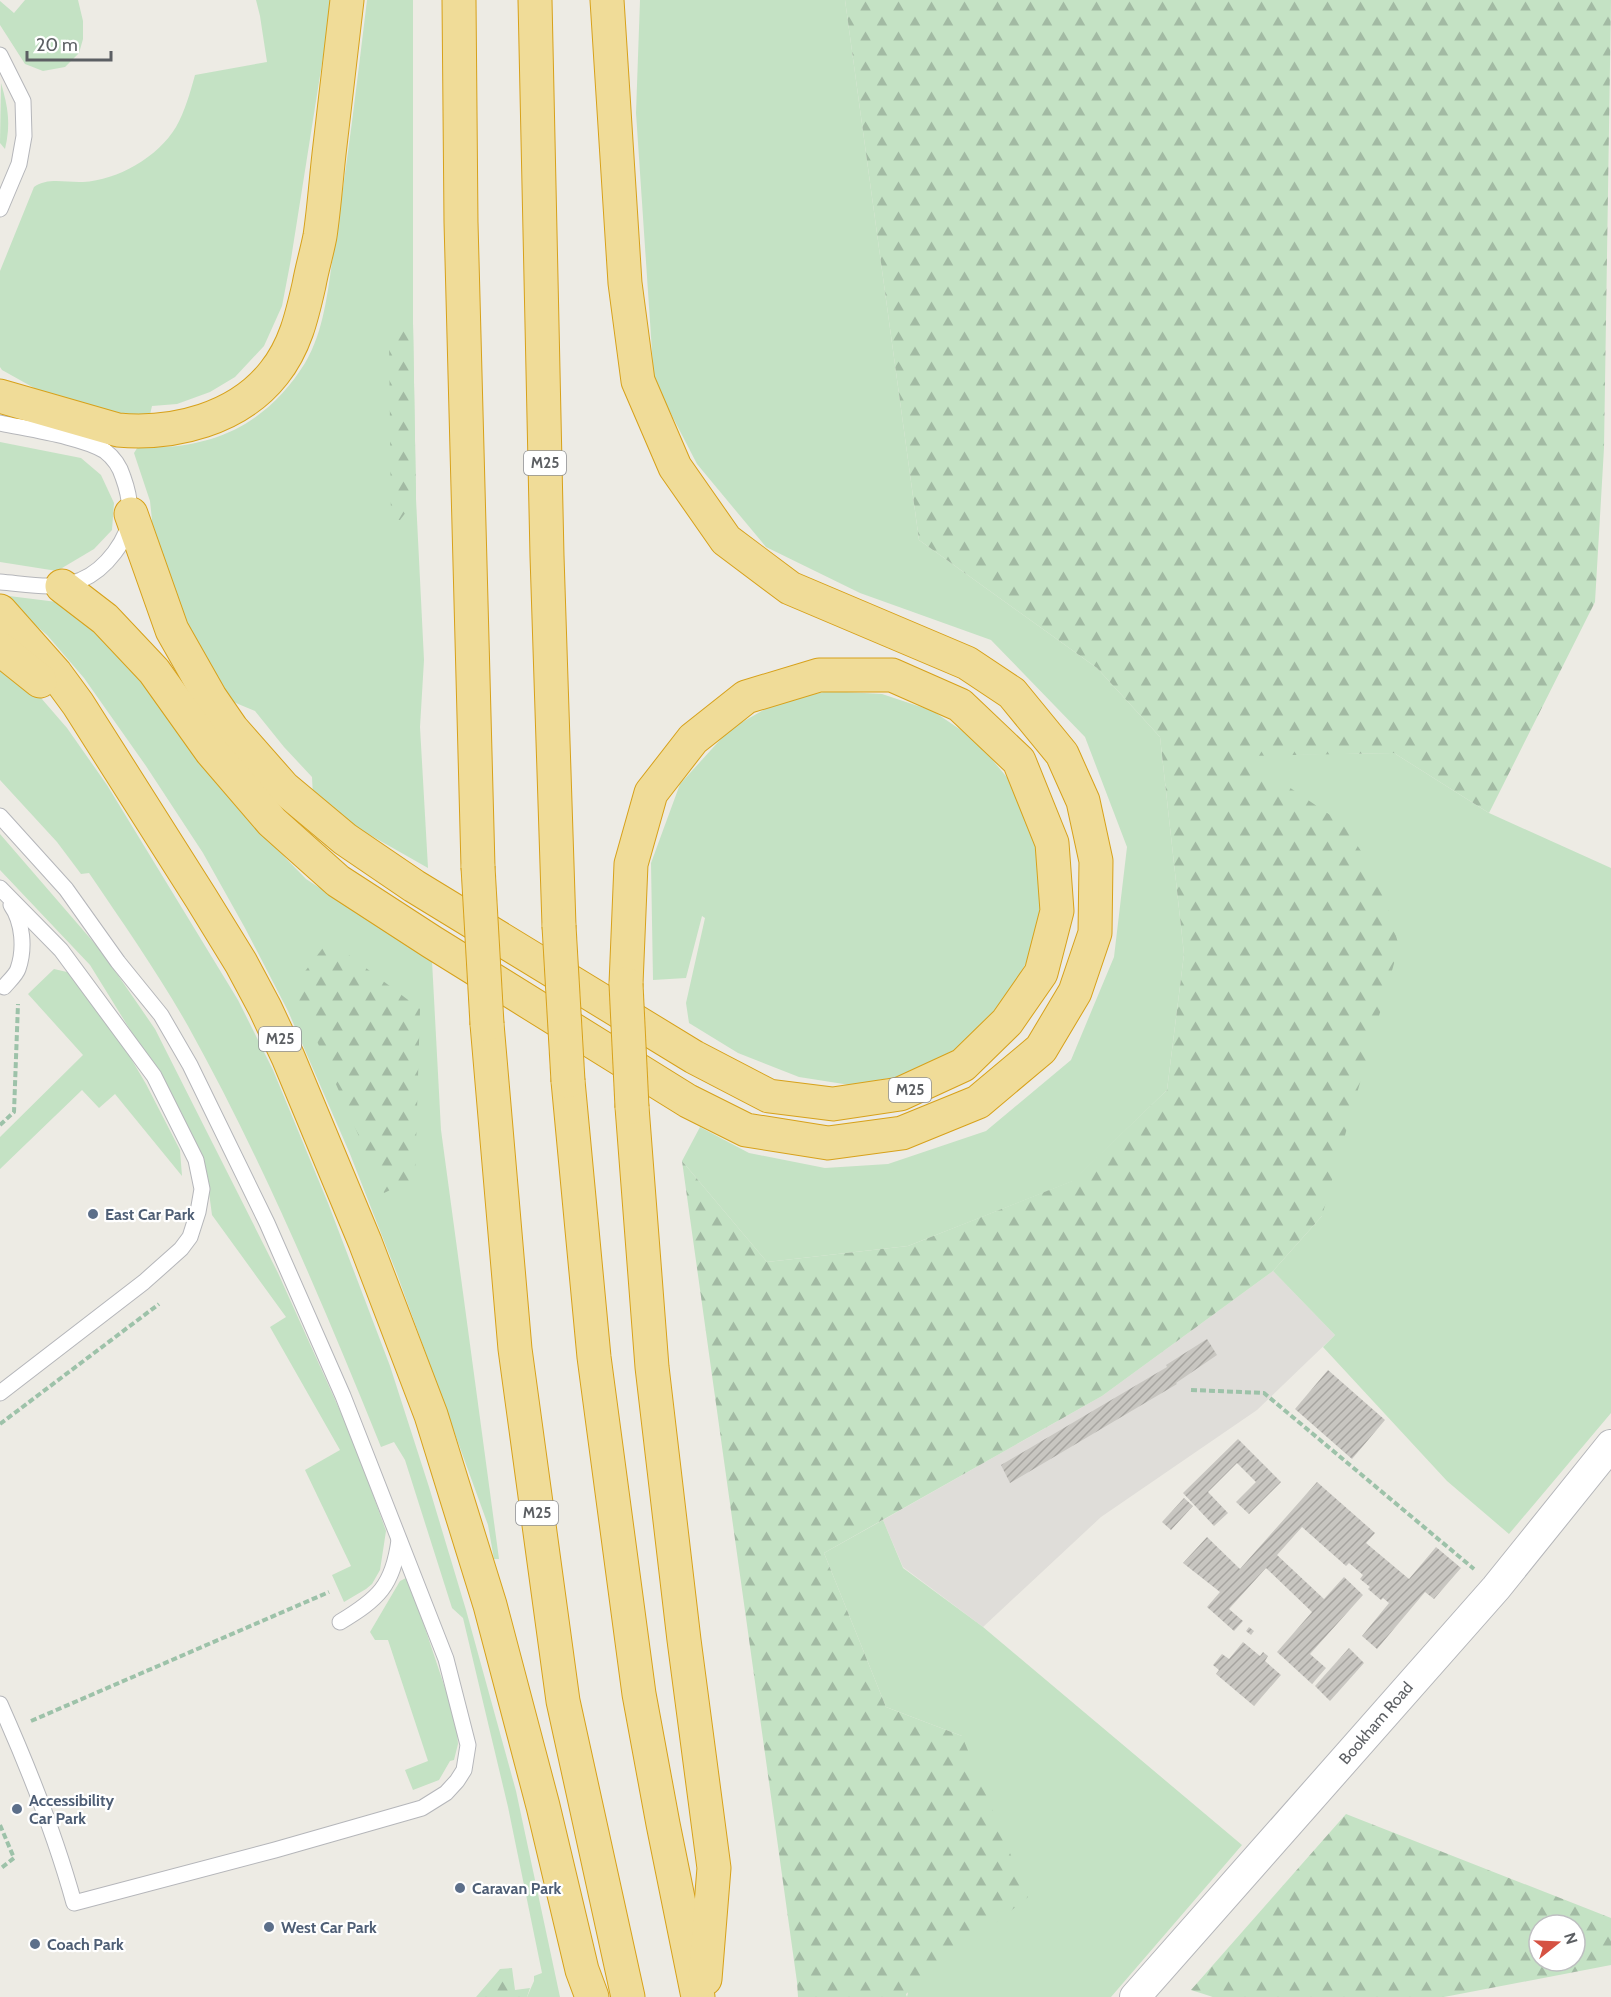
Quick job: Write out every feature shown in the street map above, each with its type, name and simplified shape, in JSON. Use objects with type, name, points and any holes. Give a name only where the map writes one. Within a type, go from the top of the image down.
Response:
[{"type":"highway","points":[[0,396],[118,430],[138,432],[168,430],[195,423],[232,408],[261,388],[275,372],[294,339],[301,321],[320,235],[347,0]]},
{"type":"highway","name":"M25","points":[[459,0],[461,222],[478,867],[487,1024],[515,1349],[563,1701],[628,1997]]},
{"type":"highway","name":"M25","points":[[535,0],[547,556],[559,926],[568,1082],[594,1357],[639,1694],[698,1997]]},
{"type":"highway","name":"M25","points":[[62,586],[105,618],[154,671],[211,751],[272,822],[338,881],[688,1101],[746,1130],[828,1143],[902,1133],[978,1102],[1041,1049],[1076,992],[1095,933],[1096,861],[1083,801],[1062,754],[1012,693],[967,663],[790,588],[726,540],[675,467],[638,381],[625,283],[607,0]]},
{"type":"highway","name":"M25","points":[[130,514],[172,630],[210,698],[284,788],[345,839],[414,886],[694,1057],[769,1096],[833,1104],[900,1094],[963,1065],[1007,1022],[1041,973],[1057,911],[1052,843],[1019,761],[960,705],[892,675],[819,675],[746,697],[693,739],[651,792],[631,864],[626,984],[632,1107],[652,1367],[714,1869],[703,1997]]},
{"type":"highway","name":"M25","points":[[0,611],[56,674],[78,704],[201,898],[261,999],[288,1057],[365,1242],[431,1415],[490,1605],[543,1806],[582,1970],[592,1997]]},
{"type":"highway","name":"M25","points":[[0,649],[29,670],[72,711],[102,744]]},
{"type":"street","name":"Bookham Road","points":[[1135,1997],[1496,1588],[1611,1445]]},
{"type":"lane","points":[[0,55],[23,101],[24,136],[19,164],[0,209]]},
{"type":"lane","points":[[0,423],[89,443],[107,452],[119,466],[127,488],[130,514],[126,532],[108,559],[83,579],[62,586],[0,582]]},
{"type":"lane","points":[[0,816],[66,889],[118,962],[161,1016],[190,1065],[307,1311],[446,1659],[468,1745],[464,1770],[457,1781],[446,1793],[422,1808],[74,1903],[44,1809],[0,1704]]},
{"type":"lane","points":[[1,889],[15,911],[23,942],[18,971],[4,987]]},
{"type":"lane","points":[[0,1393],[144,1282],[181,1249],[190,1237],[202,1189],[196,1160],[154,1076],[61,950],[1,889]]},
{"type":"lane","points":[[340,1622],[362,1609],[385,1588],[397,1558],[399,1537]]},
{"type":"path","points":[[0,1125],[14,1112],[18,1004],[4,987]]},
{"type":"path","points":[[0,1425],[159,1304]]},
{"type":"path","points":[[1191,1390],[1264,1393],[1496,1588]]},
{"type":"path","points":[[11,1729],[328,1592]]},
{"type":"path","points":[[0,1825],[14,1858],[0,1869]]},
{"type":"shaded area","points":[[1273,1271],[1335,1335],[1257,1410],[1101,1517],[983,1627],[903,1567],[883,1520],[1102,1396]]},
{"type":"green space","points":[[25,0],[78,0],[83,21],[83,39],[79,53],[65,67],[43,71],[25,64],[0,25],[0,1],[14,13]]},
{"type":"green space","points":[[256,0],[332,0],[282,306],[264,346],[235,377],[210,392],[177,404],[152,406],[149,419],[110,413],[36,389],[2,370],[0,367],[0,271],[34,187],[51,181],[96,180],[123,172],[148,157],[168,138],[185,108],[195,75],[267,62]]},
{"type":"green space","points":[[367,0],[413,0],[413,323],[416,499],[424,660],[420,727],[428,868],[333,814],[313,797],[312,777],[255,711],[231,701],[200,650],[157,563],[148,532],[152,520],[150,501],[134,453],[139,445],[166,447],[211,439],[226,434],[253,419],[287,388],[312,350],[327,293],[348,156]]},
{"type":"green space","points":[[640,0],[845,0],[919,540],[1097,668],[1160,737],[1184,954],[1167,1090],[1073,1181],[908,1246],[767,1262],[682,1161],[700,1127],[749,1153],[825,1168],[888,1164],[986,1131],[1071,1060],[1114,957],[1127,847],[1085,737],[991,640],[860,593],[766,547],[697,464],[654,381],[636,113]]},
{"type":"green space","points":[[845,0],[1611,0],[1604,448],[1595,602],[1489,813],[1394,753],[1243,756],[1342,823],[1378,876],[1399,946],[1322,1216],[1273,1271],[1102,1396],[824,1553],[886,1707],[962,1736],[1028,1897],[906,1994],[907,1997],[798,1997],[682,1161],[767,1262],[908,1246],[1072,1181],[1167,1090],[1184,954],[1160,737],[1097,668],[919,540]]},
{"type":"green space","points":[[1,83],[8,116],[5,149],[0,143]]},
{"type":"green space","points":[[413,323],[416,499],[400,520],[391,520],[389,333],[399,324]]},
{"type":"green space","points":[[0,442],[81,458],[101,475],[114,503],[112,530],[94,549],[57,571],[0,562]]},
{"type":"green space","points":[[9,596],[57,602],[113,634],[199,760],[242,813],[306,879],[432,961],[441,1130],[499,1559],[494,1559],[488,1525],[397,1274],[350,1154],[288,1011],[203,853],[146,766],[84,678],[47,635],[5,599]]},
{"type":"green space","points":[[0,663],[35,691],[67,728],[107,785],[238,1000],[273,1070],[328,1203],[390,1366],[429,1487],[516,1791],[560,1997],[527,1997],[534,1976],[542,1973],[508,1807],[463,1618],[452,1608],[405,1460],[394,1442],[381,1447],[267,1181],[177,1006],[89,873],[81,874],[57,842],[0,780]]},
{"type":"green space","points":[[828,691],[882,694],[933,711],[977,741],[1014,786],[1036,841],[1042,899],[1030,956],[1001,1007],[959,1048],[907,1075],[850,1085],[799,1077],[738,1053],[689,1023],[686,1003],[705,918],[702,916],[686,978],[653,980],[651,863],[680,784],[730,729],[776,703]]},
{"type":"green space","points":[[1394,753],[1489,813],[1611,868],[1611,1413],[1509,1534],[1447,1481],[1323,1347],[1335,1335],[1273,1271],[1322,1216],[1242,755]]},
{"type":"green space","points":[[0,834],[102,952],[155,1029],[278,1273],[355,1444],[386,1531],[380,1570],[372,1584],[344,1602],[332,1575],[351,1566],[305,1470],[340,1450],[270,1327],[286,1317],[212,1215],[206,1170],[181,1112],[90,965],[0,870]]},
{"type":"green space","points":[[329,940],[420,1009],[415,1178],[384,1193],[293,987]]},
{"type":"green space","points":[[54,969],[67,972],[113,1028],[146,1084],[180,1150],[182,1176],[115,1094],[99,1108],[82,1090],[0,1169],[0,1137],[83,1055],[28,994]]},
{"type":"green space","points":[[883,1520],[903,1568],[983,1627],[1242,1845],[1111,1997],[907,1997],[962,1736],[886,1707],[824,1553]]},
{"type":"green space","points":[[406,1578],[456,1721],[458,1744],[454,1760],[450,1761],[439,1780],[413,1790],[405,1770],[428,1761],[388,1640],[375,1640],[370,1632],[400,1581]]},
{"type":"green space","points":[[1346,1814],[1611,1918],[1611,1965],[1587,1970],[1587,1913],[1527,1913],[1527,1973],[1569,1973],[1444,1997],[1213,1997],[1191,1990]]},
{"type":"green space","points":[[512,1968],[515,1990],[530,1988],[527,1997],[476,1997],[500,1969]]},
{"type":"building","points":[[1207,1339],[1217,1355],[1177,1384],[1010,1483],[1001,1465],[1167,1367],[1166,1365]]},
{"type":"building","points":[[1328,1370],[1385,1420],[1352,1459],[1295,1409]]},
{"type":"building","points":[[1238,1439],[1281,1482],[1249,1514],[1236,1502],[1256,1482],[1237,1463],[1208,1492],[1228,1513],[1214,1526],[1183,1493]]},
{"type":"building","points":[[1317,1482],[1375,1533],[1366,1543],[1409,1579],[1436,1547],[1461,1568],[1434,1599],[1425,1592],[1377,1649],[1362,1636],[1389,1603],[1383,1598],[1381,1600],[1368,1589],[1370,1587],[1360,1579],[1363,1575],[1349,1563],[1346,1566],[1302,1527],[1277,1555],[1324,1599],[1344,1577],[1363,1595],[1310,1654],[1326,1668],[1312,1684],[1277,1652],[1312,1612],[1266,1568],[1229,1609],[1243,1621],[1234,1631],[1207,1607],[1220,1592],[1183,1563],[1207,1537],[1240,1569]]},
{"type":"building","points":[[1184,1498],[1193,1506],[1171,1530],[1162,1522]]},
{"type":"building","points":[[1249,1627],[1254,1631],[1251,1635],[1246,1631]]},
{"type":"building","points":[[1243,1642],[1260,1656],[1263,1652],[1268,1656],[1265,1661],[1281,1675],[1254,1706],[1216,1674],[1219,1670],[1213,1665],[1222,1654],[1229,1659]]},
{"type":"building","points":[[1349,1648],[1364,1663],[1330,1701],[1315,1686]]},
{"type":"place","name":"East Car Park","points":[[93,1214]]},
{"type":"place","name":"Accessibility Car Park","points":[[17,1809]]},
{"type":"place","name":"Caravan Park","points":[[460,1888]]},
{"type":"place","name":"West Car Park","points":[[269,1927]]},
{"type":"place","name":"Coach Park","points":[[35,1944]]}]
